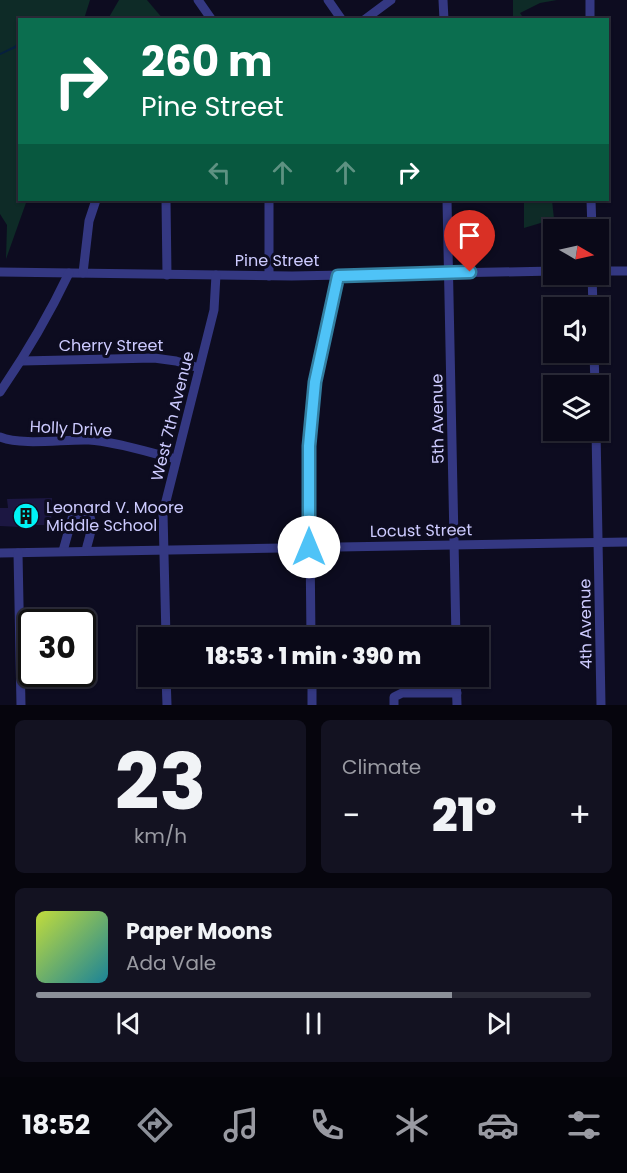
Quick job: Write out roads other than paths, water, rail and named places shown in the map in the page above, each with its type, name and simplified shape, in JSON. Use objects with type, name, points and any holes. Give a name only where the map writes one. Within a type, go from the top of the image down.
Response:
[{"type":"street","points":[[198,0],[211,18]]},
{"type":"street","points":[[328,0],[341,18]]},
{"type":"street","points":[[367,18],[391,0]]},
{"type":"street","points":[[443,0],[444,18]]},
{"type":"street","points":[[590,0],[590,18]]},
{"type":"street","points":[[83,273],[89,221],[96,201]]},
{"type":"street","points":[[166,201],[166,274]]},
{"type":"street","points":[[269,201],[269,276]]},
{"type":"street","name":"5th Avenue","points":[[447,201],[456,627]]},
{"type":"street","points":[[591,201],[592,219]]},
{"type":"street","points":[[609,271],[627,271]]},
{"type":"street","name":"Pine Street","points":[[0,272],[338,276],[449,272],[543,272]]},
{"type":"street","points":[[0,392],[50,313],[69,273]]},
{"type":"street","name":"West 7th Avenue","points":[[166,627],[163,513],[214,310],[216,275]]},
{"type":"street","points":[[311,627],[309,446],[315,382],[338,276]]},
{"type":"street","name":"Cherry Street","points":[[22,360],[154,358],[176,361],[199,368]]},
{"type":"street","name":"Holly Drive","points":[[0,437],[15,441],[108,442],[176,459]]},
{"type":"street","name":"4th Avenue","points":[[596,441],[601,705]]},
{"type":"street","points":[[63,551],[73,515],[88,514],[91,519],[91,532],[86,551]]},
{"type":"street","name":"Locust Street","points":[[0,553],[627,542]]},
{"type":"street","points":[[18,553],[21,705]]},
{"type":"street","points":[[166,687],[167,705]]},
{"type":"street","points":[[312,687],[312,705]]},
{"type":"street","points":[[457,687],[457,705]]},
{"type":"street","points":[[410,693],[410,705]]},
{"type":"street","points":[[394,705],[396,694],[457,693]]},
{"type":"waterway","points":[[0,54],[18,44]]},
{"type":"place","name":"Leonard V. Moore Middle School","points":[[26,516]]}]
